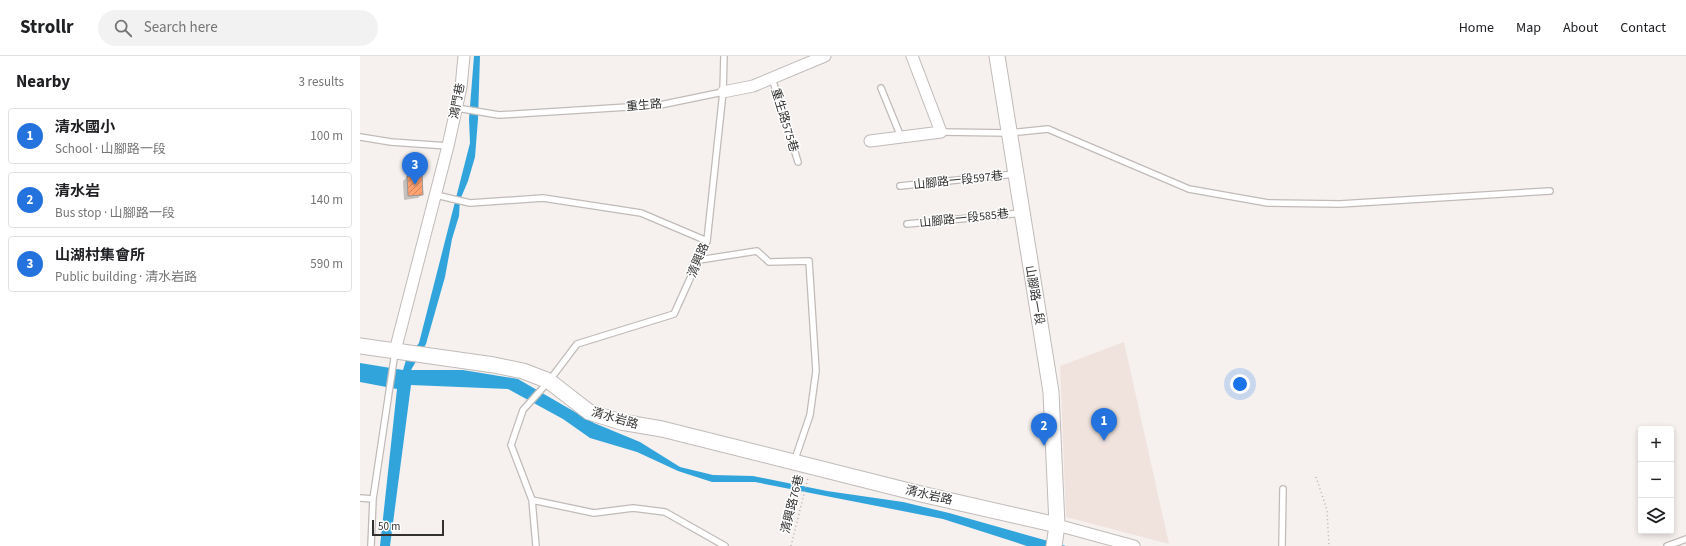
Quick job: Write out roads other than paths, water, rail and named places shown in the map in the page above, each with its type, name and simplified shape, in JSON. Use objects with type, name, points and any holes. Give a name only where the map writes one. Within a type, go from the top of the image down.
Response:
[{"type":"street","name":"鴻門巷","points":[[448,146],[461,87],[464,56]]},
{"type":"street","name":"重生路","points":[[724,92],[753,86],[825,56]]},
{"type":"street","points":[[870,142],[941,132],[912,56]]},
{"type":"street","name":"山腳路一段","points":[[997,56],[1051,392],[1055,536]]},
{"type":"street","points":[[395,351],[448,146]]},
{"type":"street","name":"清水岩路","points":[[360,346],[494,365],[523,371],[549,381],[589,412],[621,422],[662,429],[921,494],[1055,536],[1134,546]]},
{"type":"lane","name":"清興路","points":[[532,500],[512,445],[523,410],[549,381],[577,344],[674,314],[699,260],[707,241],[724,92],[724,56]]},
{"type":"lane","name":"重生路575巷","points":[[772,78],[798,162]]},
{"type":"lane","points":[[881,88],[901,137]]},
{"type":"lane","name":"重生路","points":[[456,108],[499,115],[660,105],[724,92]]},
{"type":"lane","points":[[941,132],[1009,133],[1048,129],[1189,189],[1268,204],[1340,204],[1550,191]]},
{"type":"lane","points":[[360,137],[391,142],[448,146]]},
{"type":"lane","name":"山腳路一段597巷","points":[[900,186],[1016,174]]},
{"type":"lane","points":[[436,195],[470,203],[543,198],[641,213],[707,241]]},
{"type":"lane","name":"山腳路一段585巷","points":[[907,224],[1022,213]]},
{"type":"lane","points":[[699,260],[757,251],[769,262],[809,261],[816,371],[810,414],[794,462]]},
{"type":"lane","points":[[371,546],[372,499],[395,351]]},
{"type":"lane","points":[[1282,546],[1283,489]]},
{"type":"lane","points":[[360,498],[372,499]]},
{"type":"lane","points":[[536,546],[532,500],[594,513],[633,508],[665,512],[725,546]]},
{"type":"lane","points":[[1667,546],[1686,539]]},
{"type":"water","points":[[474,56],[480,56],[475,157],[468,181],[460,200],[459,216],[452,239],[445,277],[426,344],[411,370],[463,370],[518,379],[594,423],[640,442],[680,467],[713,475],[753,476],[827,491],[903,502],[949,513],[1066,546],[1027,546],[943,519],[755,482],[712,482],[678,471],[637,452],[590,438],[563,419],[508,389],[411,385],[390,546],[380,546],[397,389],[360,382],[360,363],[403,370],[407,357],[419,343],[470,143],[469,119]]},
{"type":"place","name":"山湖村集會所","points":[[415,185]]},
{"type":"place","name":"清水國小","points":[[1104,441]]},
{"type":"place","name":"清水岩","points":[[1044,446]]}]
